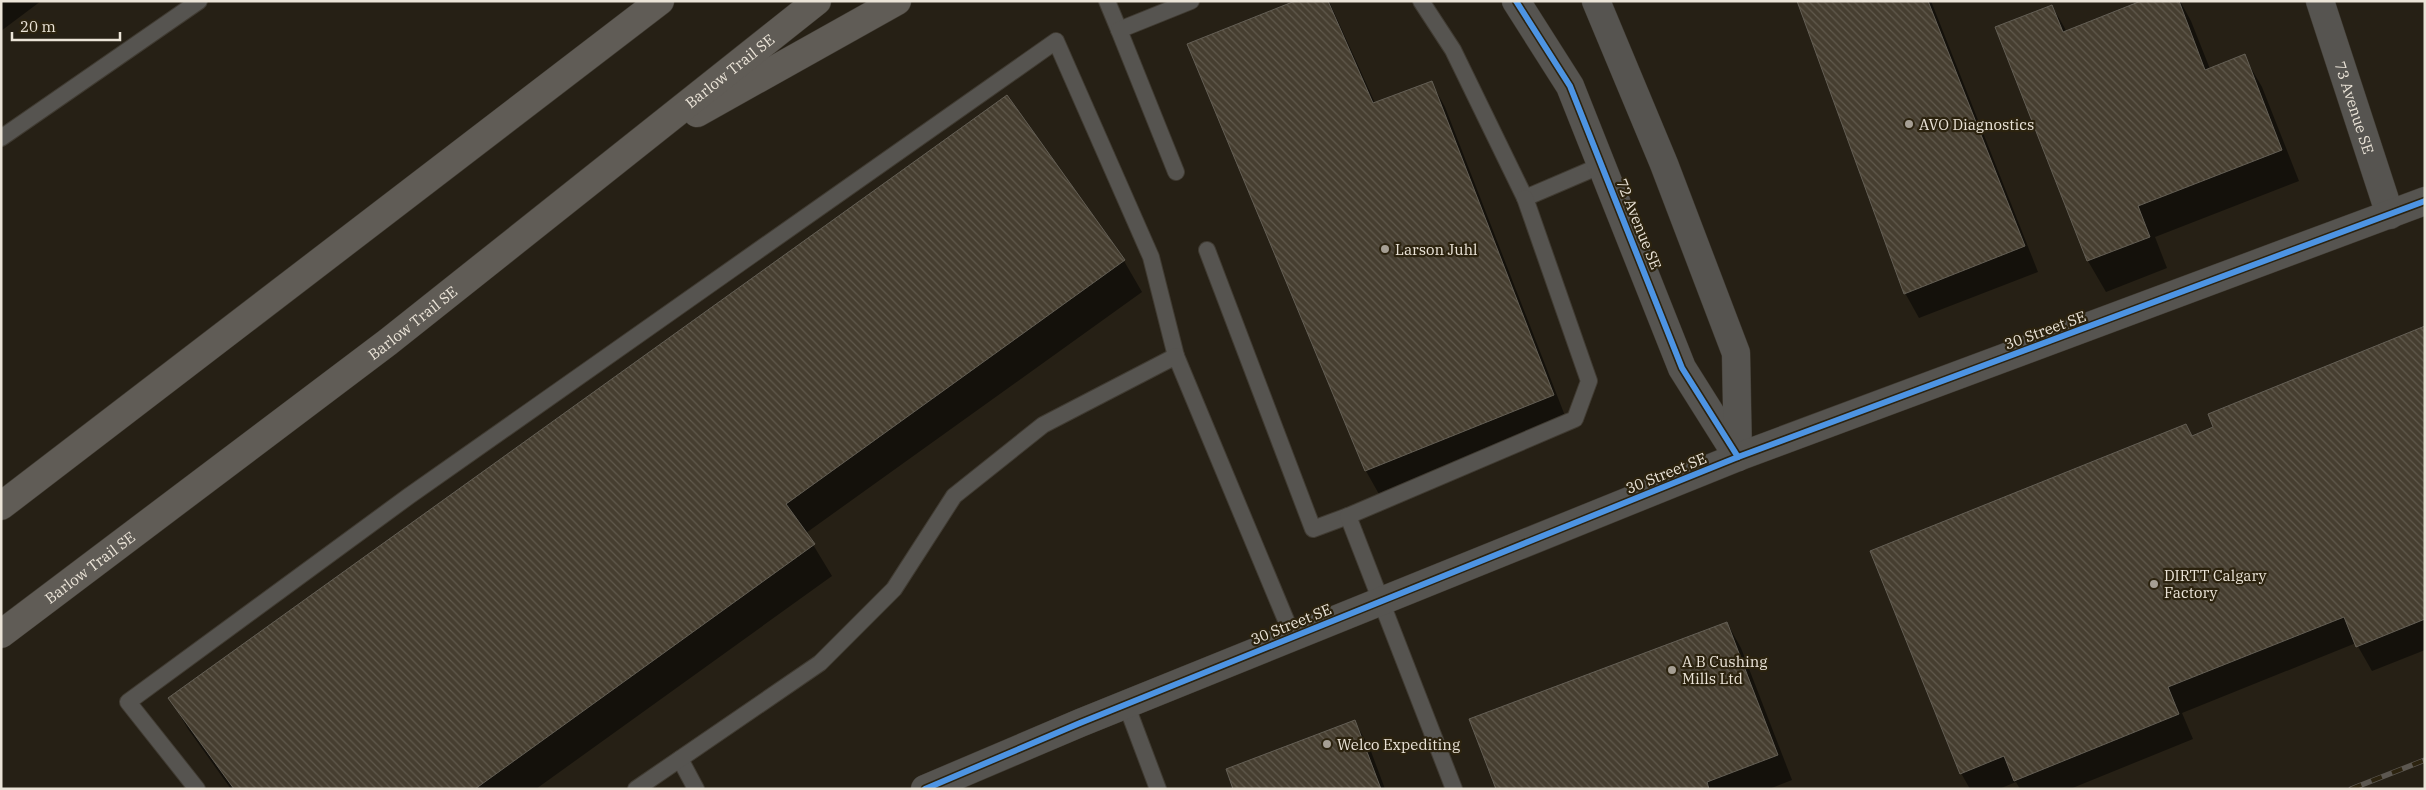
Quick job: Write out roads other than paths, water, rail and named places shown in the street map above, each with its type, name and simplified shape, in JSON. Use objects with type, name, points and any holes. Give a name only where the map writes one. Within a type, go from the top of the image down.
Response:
[{"type":"main road","points":[[1,506],[660,1]]},
{"type":"main road","points":[[626,153],[897,1]]},
{"type":"main road","name":"Barlow Trail SE","points":[[1,634],[388,342],[809,6]]},
{"type":"street","name":"72 Avenue SE","points":[[1516,1],[1570,86],[1682,368],[1738,457]]},
{"type":"street","points":[[1596,1],[1664,164],[1736,353],[1738,457]]},
{"type":"street","name":"73 Avenue SE","points":[[2320,1],[2390,214]]},
{"type":"street","name":"30 Street SE","points":[[925,789],[1126,704],[1738,457],[2425,201]]},
{"type":"lane","points":[[1,138],[199,1]]},
{"type":"lane","points":[[1107,1],[1176,172]]},
{"type":"lane","points":[[1119,30],[1192,1]]},
{"type":"lane","points":[[1207,250],[1313,529],[1348,516],[1575,419],[1588,381],[1525,198],[1453,50],[1421,1]]},
{"type":"lane","points":[[197,789],[128,702],[417,490],[1056,41],[1151,257],[1176,356],[1293,636]]},
{"type":"lane","points":[[1525,198],[1602,165]]},
{"type":"lane","points":[[636,789],[820,663],[894,589],[954,496],[1043,425],[1176,356]]},
{"type":"lane","points":[[1348,516],[1454,789]]},
{"type":"lane","points":[[1126,704],[1158,789]]},
{"type":"lane","points":[[680,759],[696,789]]},
{"type":"railway","points":[[2351,789],[2425,760]]},
{"type":"place","name":"AVO Diagnostics","points":[[1909,124]]},
{"type":"place","name":"Larson Juhl","points":[[1385,249]]},
{"type":"place","name":"DIRTT Calgary Factory","points":[[2154,584]]},
{"type":"place","name":"A B Cushing Mills Ltd","points":[[1672,670]]},
{"type":"place","name":"Welco Expediting","points":[[1327,744]]}]
